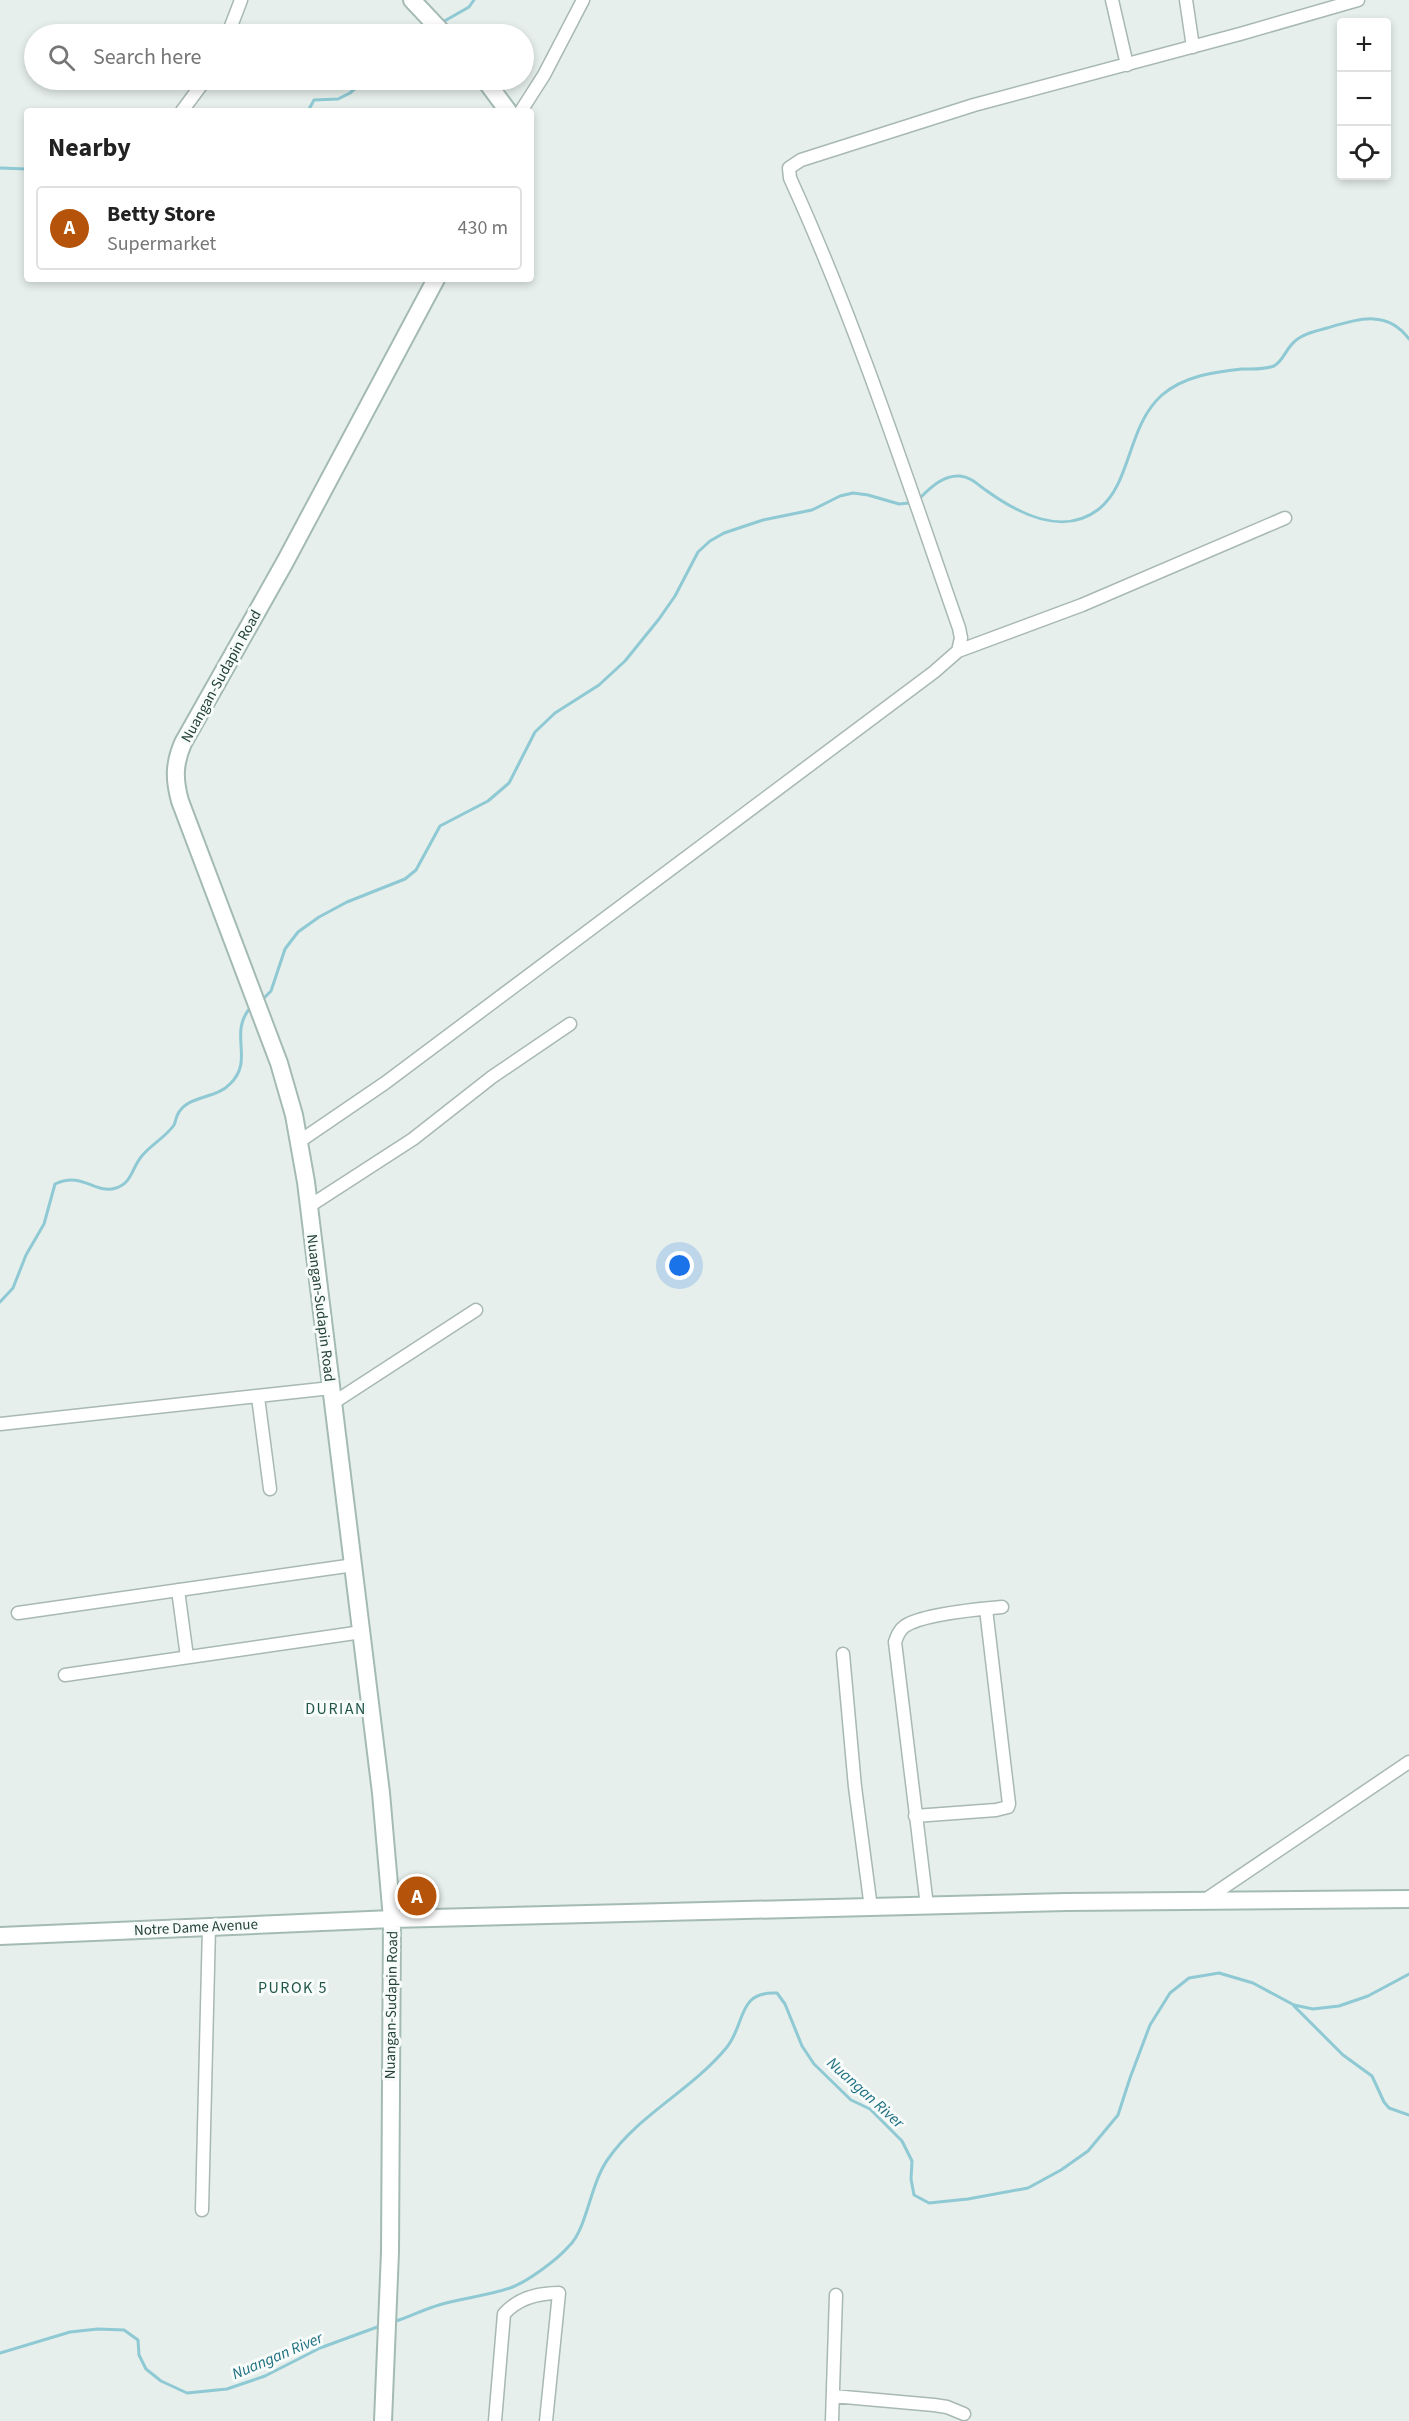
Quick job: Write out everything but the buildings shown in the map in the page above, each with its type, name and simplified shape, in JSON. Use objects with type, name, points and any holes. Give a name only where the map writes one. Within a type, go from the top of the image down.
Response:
[{"type":"street","points":[[232,24],[241,0]]},
{"type":"street","points":[[412,0],[435,24]]},
{"type":"street","points":[[522,108],[544,75],[583,0]]},
{"type":"street","points":[[1112,0],[1127,65]]},
{"type":"street","points":[[1186,0],[1193,47]]},
{"type":"street","points":[[958,651],[961,638],[959,628],[920,512],[852,324],[790,178],[789,168],[801,160],[963,108],[1193,47],[1358,0]]},
{"type":"street","points":[[184,108],[198,90]]},
{"type":"street","points":[[492,90],[506,108]]},
{"type":"street","name":"Nuangan-Sudapin Road","points":[[383,2421],[390,2252],[392,1919],[381,1793],[354,1565],[300,1141],[279,1063],[180,801],[174,773],[176,759],[285,562],[434,282]]},
{"type":"street","points":[[300,1141],[376,1089],[934,672],[958,651],[1082,605],[1285,518]]},
{"type":"street","points":[[308,1207],[413,1139],[492,1077],[570,1024]]},
{"type":"street","points":[[0,1424],[258,1397],[332,1396],[476,1310]]},
{"type":"street","points":[[258,1397],[270,1489]]},
{"type":"street","points":[[18,1613],[354,1565]]},
{"type":"street","points":[[178,1590],[187,1657]]},
{"type":"street","points":[[927,1906],[895,1642],[904,1626],[919,1620],[1002,1607]]},
{"type":"street","points":[[915,1816],[996,1810],[1008,1807],[1010,1804],[986,1609]]},
{"type":"street","points":[[65,1675],[362,1632]]},
{"type":"street","points":[[843,1654],[855,1788],[871,1908]]},
{"type":"street","points":[[1201,1902],[1409,1762]]},
{"type":"street","name":"Notre Dame Avenue","points":[[0,1936],[392,1919],[927,1906],[1409,1899]]},
{"type":"street","points":[[202,2210],[209,1927]]},
{"type":"street","points":[[495,2421],[504,2314],[512,2305],[542,2293],[559,2294],[546,2421]]},
{"type":"street","points":[[832,2421],[836,2295]]},
{"type":"street","points":[[832,2396],[934,2405],[947,2407],[964,2414]]},
{"type":"waterway","points":[[441,23],[469,7],[474,0]]},
{"type":"waterway","points":[[310,108],[314,100],[338,99],[353,90]]},
{"type":"waterway","points":[[0,168],[24,169]]},
{"type":"waterway","points":[[921,497],[944,479],[960,476],[971,480],[1013,507],[1042,519],[1056,522],[1085,517],[1099,509],[1110,498],[1118,484],[1142,422],[1162,395],[1180,383],[1210,374],[1274,366],[1297,339],[1350,322],[1382,320],[1391,323],[1409,339]]},
{"type":"waterway","points":[[262,1000],[271,991],[285,949],[298,932],[319,917],[347,902],[405,879],[416,870],[440,826],[488,801],[509,783],[535,732],[555,713],[599,685],[625,661],[659,619],[675,596],[698,552],[710,541],[724,533],[763,520],[812,510],[840,496],[853,493],[899,504],[909,503]]},
{"type":"waterway","points":[[0,1302],[13,1288],[26,1255],[44,1224],[55,1184],[73,1180],[108,1189],[125,1183],[141,1157],[174,1125],[178,1114],[184,1107],[224,1089],[237,1075],[242,1056],[241,1027],[250,1008]]},
{"type":"waterway","name":"Nuangan River","points":[[396,2321],[439,2305],[510,2288],[533,2276],[557,2258],[569,2246],[580,2229],[597,2181],[608,2159],[635,2129],[698,2076],[727,2047],[744,2010],[755,1997],[777,1993],[785,2004],[802,2046],[814,2064],[851,2100],[870,2109],[902,2141],[912,2161],[911,2179],[914,2195],[929,2203],[968,2199],[1028,2188],[1061,2170],[1088,2151],[1118,2115],[1150,2025],[1170,1993],[1189,1978],[1219,1973],[1253,1983],[1294,2005],[1313,2009],[1339,2006],[1368,1996],[1409,1974]]},
{"type":"waterway","points":[[1294,2006],[1343,2055],[1372,2076],[1389,2108],[1409,2115]]},
{"type":"waterway","name":"Nuangan River","points":[[0,2353],[70,2332],[98,2329],[124,2330],[138,2340],[139,2355],[146,2369],[161,2381],[187,2393],[227,2389],[265,2376],[320,2348],[380,2326]]},
{"type":"place","name":"Betty Store","points":[[417,1896]]},
{"type":"district","name":"DURIAN","points":[[336,1708]]},
{"type":"district","name":"PUROK 5","points":[[293,1987]]}]
